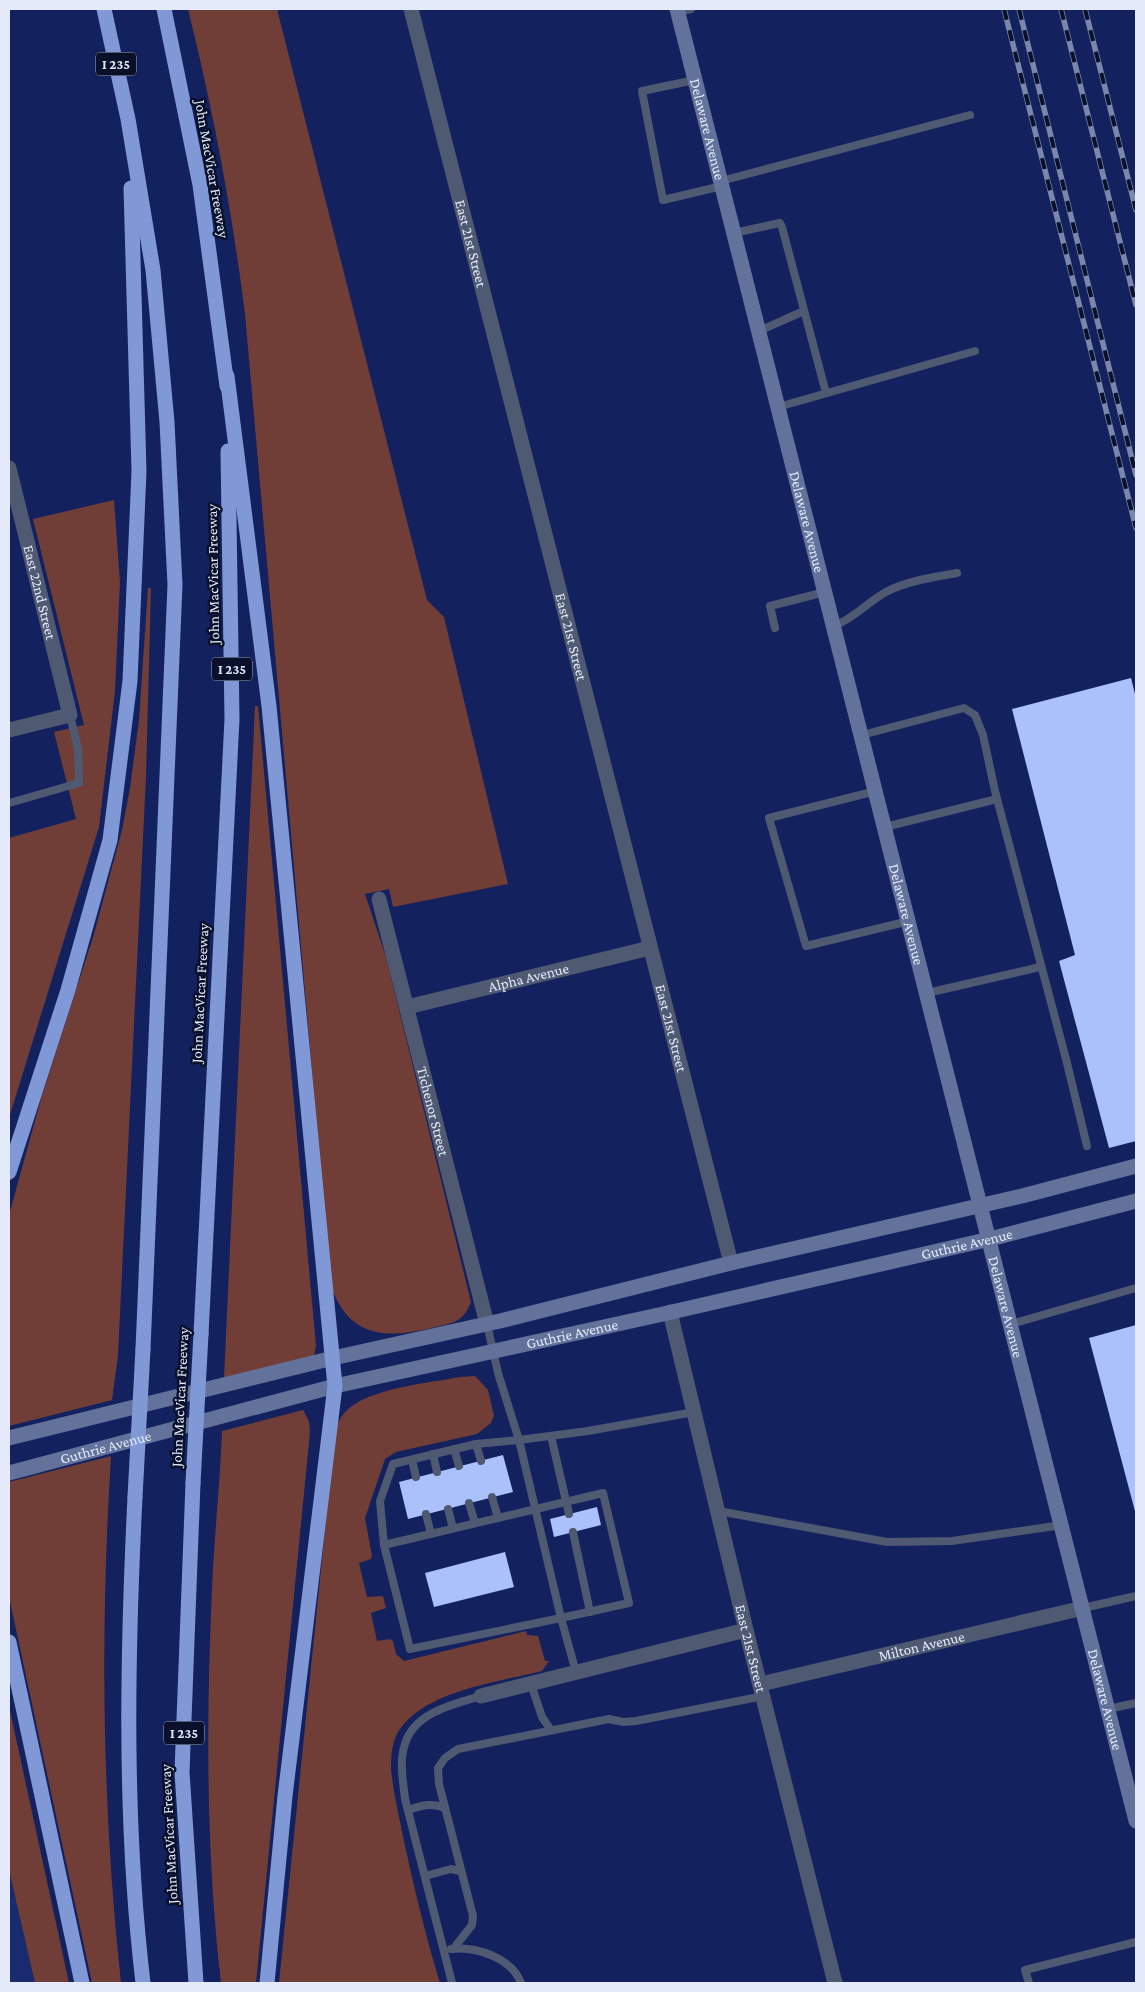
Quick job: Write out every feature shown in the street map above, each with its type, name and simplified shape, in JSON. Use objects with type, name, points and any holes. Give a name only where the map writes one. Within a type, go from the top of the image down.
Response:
[{"type":"highway","name":"I 235","points":[[104,9],[128,119],[153,270],[166,422],[175,585],[143,1349],[131,1578],[129,1802],[137,1929],[143,1983]]},
{"type":"highway","name":"John MacVicar Freeway","points":[[164,9],[200,185],[227,376],[232,719],[193,1483],[182,1772],[196,1983]]},
{"type":"highway","points":[[9,1172],[68,990],[110,840],[130,681],[140,472],[135,272],[128,119]]},
{"type":"highway","points":[[227,376],[269,706],[335,1386],[285,1796],[267,1983]]},
{"type":"highway","points":[[9,1642],[82,1983]]},
{"type":"main road","name":"Delaware Avenue","points":[[682,10],[695,80],[1136,1820]]},
{"type":"main road","name":"Guthrie Avenue","points":[[9,1438],[333,1358],[487,1324],[731,1263],[1022,1196],[1136,1166]]},
{"type":"main road","name":"Guthrie Avenue","points":[[9,1473],[335,1386],[990,1240],[1136,1201]]},
{"type":"street","name":"East 21st Street","points":[[411,9],[731,1263]]},
{"type":"street","name":"East 22nd Street","points":[[9,468],[70,716]]},
{"type":"street","points":[[9,730],[70,716]]},
{"type":"street","name":"Tichenor Street","points":[[379,899],[487,1324]]},
{"type":"street","name":"Alpha Avenue","points":[[407,1007],[650,948]]},
{"type":"street","name":"East 21st Street","points":[[670,1312],[746,1630],[835,1983]]},
{"type":"street","name":"Milton Avenue","points":[[762,1690],[1082,1608]]},
{"type":"street","points":[[481,1696],[746,1630]]},
{"type":"lane","points":[[695,80],[642,91],[663,200],[970,115]]},
{"type":"lane","points":[[734,233],[780,224],[826,393]]},
{"type":"lane","points":[[759,331],[804,312]]},
{"type":"lane","points":[[778,407],[975,351]]},
{"type":"lane","points":[[834,626],[850,619],[870,601],[888,591],[957,573]]},
{"type":"lane","points":[[776,628],[770,606],[825,592]]},
{"type":"lane","points":[[862,735],[964,708],[974,715],[983,735],[997,799],[1040,967],[1068,1063],[1087,1146]]},
{"type":"lane","points":[[9,803],[79,782],[78,749],[70,716]]},
{"type":"lane","points":[[876,791],[769,818],[806,946],[908,921]]},
{"type":"lane","points":[[885,827],[997,799]]},
{"type":"lane","points":[[927,993],[1040,967]]},
{"type":"lane","points":[[1011,1324],[1136,1288]]},
{"type":"lane","points":[[487,1324],[492,1351],[519,1440],[534,1509],[576,1672]]},
{"type":"lane","points":[[384,1545],[603,1493],[629,1603],[410,1649],[384,1545],[380,1501],[393,1464],[476,1444],[551,1436],[694,1412]]},
{"type":"lane","points":[[551,1436],[569,1514]]},
{"type":"lane","points":[[476,1444],[481,1461]]},
{"type":"lane","points":[[454,1449],[459,1466]]},
{"type":"lane","points":[[433,1454],[437,1472]]},
{"type":"lane","points":[[412,1460],[416,1478]]},
{"type":"lane","points":[[492,1498],[498,1518]]},
{"type":"lane","points":[[469,1503],[475,1523]]},
{"type":"lane","points":[[448,1509],[453,1528]]},
{"type":"lane","points":[[718,1512],[887,1542],[952,1541],[1062,1525]]},
{"type":"lane","points":[[426,1514],[431,1534]]},
{"type":"lane","points":[[573,1532],[590,1612]]},
{"type":"lane","points":[[1082,1608],[1136,1596]]},
{"type":"lane","points":[[531,1684],[542,1717],[551,1730]]},
{"type":"lane","points":[[454,1948],[472,1925],[473,1916],[460,1871],[438,1776],[438,1768],[444,1758],[458,1749],[609,1719],[623,1722],[636,1721],[762,1690]]},
{"type":"lane","points":[[452,1983],[408,1810],[402,1768],[405,1743],[418,1723],[444,1706],[481,1696]]},
{"type":"lane","points":[[1108,1709],[1136,1703]]},
{"type":"lane","points":[[408,1810],[428,1804],[436,1804],[445,1808]]},
{"type":"lane","points":[[425,1876],[451,1870],[460,1871]]},
{"type":"lane","points":[[1029,1983],[1025,1970],[1136,1942]]},
{"type":"lane","points":[[444,1950],[454,1948],[476,1951],[499,1959],[512,1969],[521,1983]]},
{"type":"shaded area","points":[[188,9],[277,9],[427,600],[444,617],[508,884],[393,907],[389,889],[365,894],[386,957],[471,1302],[468,1309],[456,1321],[415,1331],[385,1333],[371,1331],[359,1325],[348,1316],[331,1286],[245,314],[221,160]]},
{"type":"shaded area","points":[[114,500],[120,582],[115,691],[99,827],[9,1118],[9,838],[76,819],[54,732],[84,725],[33,519]]},
{"type":"shaded area","points":[[148,588],[151,588],[146,776],[118,1355],[112,1400],[9,1426],[9,1215],[41,1099],[94,934],[122,830],[139,720]]},
{"type":"shaded area","points":[[255,706],[258,706],[316,1346],[314,1356],[224,1378]]},
{"type":"shaded area","points":[[475,1376],[488,1390],[494,1416],[491,1423],[477,1434],[396,1452],[385,1459],[365,1518],[372,1556],[371,1559],[359,1563],[367,1597],[383,1596],[386,1608],[371,1613],[377,1641],[390,1639],[393,1641],[396,1654],[404,1661],[526,1631],[527,1635],[538,1636],[545,1661],[549,1661],[542,1671],[485,1684],[446,1696],[428,1705],[412,1716],[400,1729],[395,1738],[391,1764],[394,1793],[415,1889],[440,1983],[279,1983],[335,1431],[346,1411],[356,1403],[369,1397],[416,1384]]},
{"type":"shaded area","points":[[303,1410],[309,1421],[310,1432],[256,1983],[221,1983],[212,1885],[208,1738],[212,1590],[222,1431]]},
{"type":"shaded area","points":[[111,1456],[105,1588],[105,1720],[110,1852],[121,1983],[92,1983],[9,1597],[9,1482]]},
{"type":"shaded area","points":[[9,1706],[69,1983],[35,1983],[9,1870]]},
{"type":"shaded area","points":[[9,1870],[35,1983],[9,1983]]},
{"type":"building","points":[[1131,678],[1136,698],[1136,1141],[1109,1148],[1059,961],[1075,955],[1012,709]]},
{"type":"building","points":[[1136,1325],[1136,1515],[1089,1338]]},
{"type":"building","points":[[503,1455],[513,1492],[408,1519],[399,1482]]},
{"type":"building","points":[[597,1507],[601,1525],[554,1537],[550,1519]]},
{"type":"building","points":[[505,1552],[514,1587],[434,1607],[425,1573]]},
{"type":"railway","points":[[1004,9],[1136,528]]},
{"type":"railway","points":[[1019,9],[1136,475]]},
{"type":"railway","points":[[1061,9],[1136,305]]},
{"type":"railway","points":[[1085,9],[1136,210]]}]
